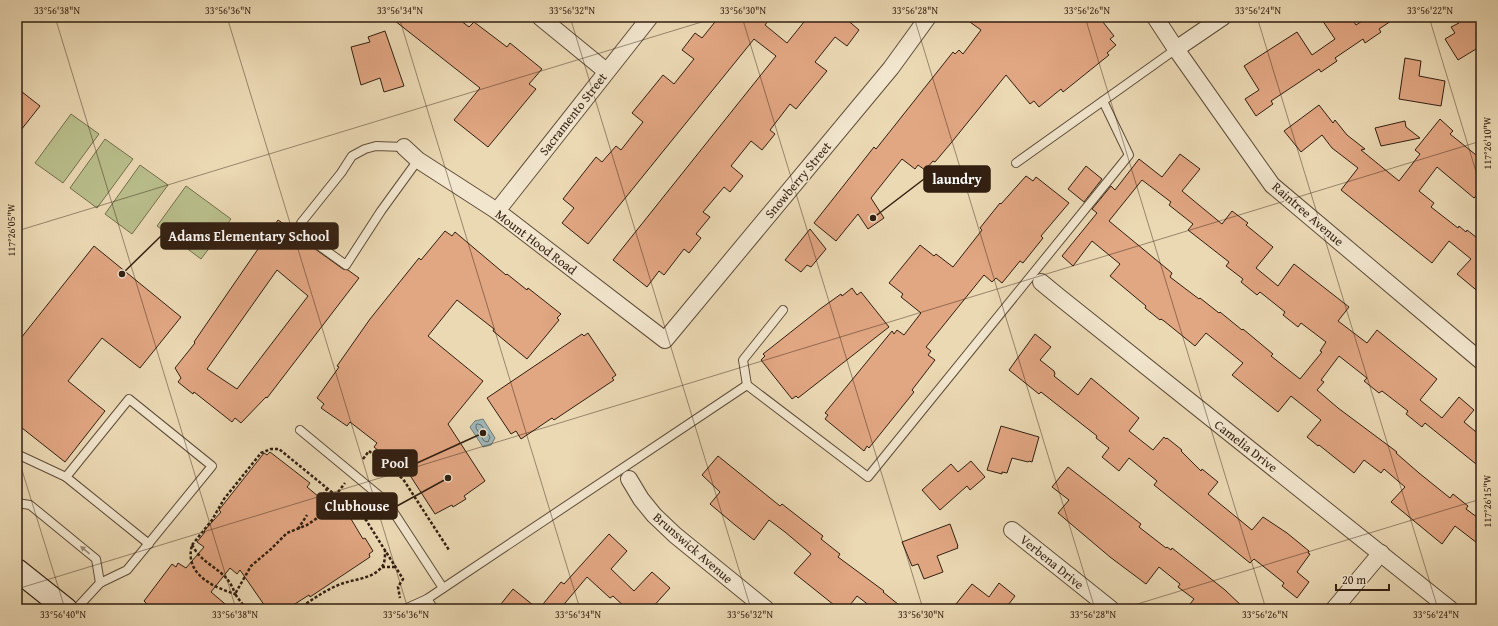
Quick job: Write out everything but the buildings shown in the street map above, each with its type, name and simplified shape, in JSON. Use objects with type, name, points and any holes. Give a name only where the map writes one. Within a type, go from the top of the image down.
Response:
[{"type":"street","points":[[540,17],[606,71]]},
{"type":"street","name":"Sacramento Street","points":[[497,212],[606,71],[650,17]]},
{"type":"street","name":"Snowberry Street","points":[[665,340],[891,68],[928,17]]},
{"type":"street","name":"Raintree Avenue","points":[[1155,17],[1272,185],[1481,362]]},
{"type":"street","points":[[1176,49],[1222,17]]},
{"type":"street","name":"Mount Hood Road","points":[[404,147],[418,160],[497,212],[665,340]]},
{"type":"street","name":"Camelia Drive","points":[[1037,278],[1070,306],[1450,609]]},
{"type":"street","name":"Brunswick Avenue","points":[[625,474],[641,499],[675,535],[766,609]]},
{"type":"street","name":"Verbena Drive","points":[[1012,530],[1111,609]]},
{"type":"street","points":[[1334,609],[1381,553]]},
{"type":"street","points":[[19,576],[66,609]]},
{"type":"lane","points":[[1016,163],[1176,49]]},
{"type":"lane","points":[[783,310],[744,360],[747,385],[868,477],[1037,278],[1129,155],[1102,101]]},
{"type":"lane","points":[[404,147],[376,146],[365,149],[352,156],[301,223],[302,231],[307,237],[346,265],[381,211],[418,160]]},
{"type":"lane","points":[[405,609],[427,599],[625,474],[747,385]]},
{"type":"lane","points":[[66,476],[129,399],[212,466],[127,570],[100,583],[76,609]]},
{"type":"lane","points":[[300,430],[387,502],[443,588]]},
{"type":"lane","points":[[19,455],[66,476],[149,544]]},
{"type":"lane","points":[[17,503],[30,505],[96,559],[100,583]]},
{"type":"lane","points":[[427,599],[434,609]]},
{"type":"path","points":[[235,594],[213,586],[202,578],[195,571],[191,562],[190,551],[192,545],[212,520],[224,499],[261,452],[271,449],[279,449],[366,520],[403,579],[398,587],[400,599]]},
{"type":"path","points":[[363,459],[369,451],[403,479],[449,550]]},
{"type":"path","points":[[235,594],[251,566],[287,533],[307,525],[329,510],[346,482]]},
{"type":"path","points":[[320,499],[327,489]]},
{"type":"path","points":[[297,529],[308,515]]},
{"type":"path","points":[[192,545],[199,555],[208,563],[213,565],[232,584],[235,594],[246,609]]},
{"type":"path","points":[[298,609],[340,584],[376,573],[382,567],[385,560],[385,550]]},
{"type":"path","points":[[382,567],[396,567]]},
{"type":"green space","points":[[71,114],[99,134],[63,183],[35,163]]},
{"type":"green space","points":[[105,139],[133,159],[97,208],[70,188]]},
{"type":"green space","points":[[140,165],[168,185],[132,234],[105,214]]},
{"type":"green space","points":[[186,186],[231,219],[201,259],[157,226]]},
{"type":"water","points":[[483,419],[495,438],[491,445],[483,447],[470,427],[475,421]]},
{"type":"place","name":"laundry","points":[[873,218]]},
{"type":"place","name":"Adams Elementary School","points":[[122,274]]},
{"type":"place","name":"Pool","points":[[483,433]]},
{"type":"place","name":"Clubhouse","points":[[448,478]]}]
